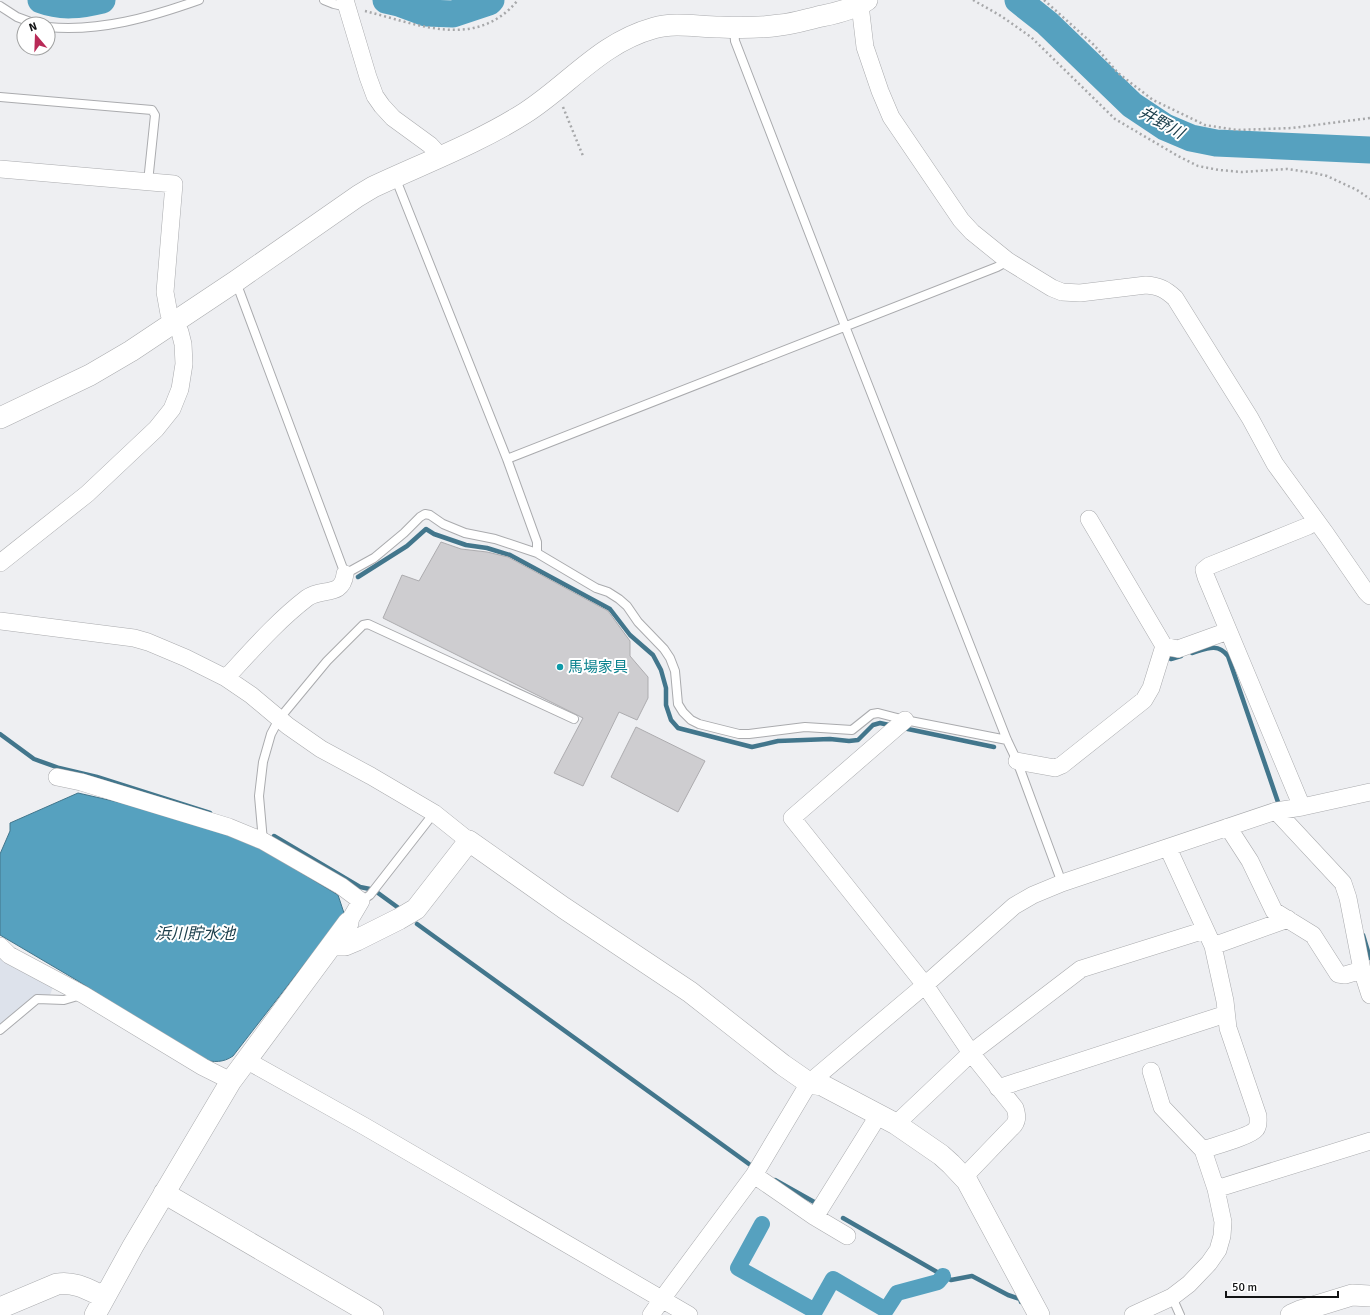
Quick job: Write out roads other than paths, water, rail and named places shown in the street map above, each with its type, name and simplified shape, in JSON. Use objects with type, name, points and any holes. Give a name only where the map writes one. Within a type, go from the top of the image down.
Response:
[{"type":"street","points":[[346,3],[375,96],[393,118],[430,145],[441,157]]},
{"type":"street","points":[[0,418],[90,375],[131,351],[175,323],[358,196],[506,125],[528,111],[602,53],[630,37],[655,28],[668,26],[697,25],[734,28],[782,25],[832,14],[863,3],[865,47],[880,91],[891,117],[961,220],[972,232],[1008,260],[1052,288],[1062,292],[1080,293],[1146,285],[1157,286],[1175,298],[1250,418],[1271,458],[1370,596]]},
{"type":"street","points":[[0,169],[174,184],[164,292],[169,314],[180,332],[183,344],[184,364],[180,389],[172,409],[156,429],[87,494],[0,563]]},
{"type":"street","points":[[1089,519],[1164,646],[1178,649],[1228,631]]},
{"type":"street","points":[[1302,807],[1204,570],[1209,566],[1308,526],[1316,521]]},
{"type":"street","points":[[226,678],[283,619],[316,593],[334,591],[340,587],[344,582],[345,574]]},
{"type":"street","points":[[0,621],[134,638],[148,642],[186,658],[226,678],[251,695],[279,719],[321,749],[434,813],[469,842],[564,908],[690,992],[783,1065],[809,1083],[822,1085],[887,1120],[941,1155],[964,1177],[1039,1315]]},
{"type":"street","points":[[1017,761],[1055,768],[1062,765],[1144,700],[1151,688],[1164,646]]},
{"type":"street","points":[[905,720],[792,818],[925,985],[971,1053],[1015,1108],[1017,1120],[1014,1125],[964,1177]]},
{"type":"street","points":[[0,1308],[66,1282],[75,1284],[100,1306],[164,1193],[232,1081],[348,923],[361,901],[341,886],[263,841],[222,825],[81,782],[57,777]]},
{"type":"street","points":[[651,1315],[754,1175],[809,1083],[925,985],[1014,906],[1033,895],[1062,884],[1276,811],[1302,807],[1370,792]]},
{"type":"street","points":[[1276,811],[1343,883],[1348,898],[1362,970],[1370,995]]},
{"type":"street","points":[[1228,827],[1250,861],[1274,911],[1313,935],[1338,974],[1345,975],[1362,970]]},
{"type":"street","points":[[332,945],[345,944],[357,940],[416,909],[469,842]]},
{"type":"street","points":[[1168,848],[1213,946],[1225,1001],[1228,1028],[1258,1116],[1256,1130],[1203,1150]]},
{"type":"street","points":[[1213,946],[1288,920]]},
{"type":"street","points":[[815,1217],[887,1120],[971,1053],[1081,969],[1205,930]]},
{"type":"street","points":[[0,946],[9,955],[84,995],[203,1067],[232,1081]]},
{"type":"street","points":[[998,1088],[1226,1014]]},
{"type":"street","points":[[246,1060],[364,1126],[689,1315]]},
{"type":"street","points":[[1133,1315],[1172,1297],[1189,1284],[1218,1250],[1222,1236],[1223,1222],[1216,1189],[1203,1150],[1162,1107],[1151,1072]]},
{"type":"street","points":[[1216,1189],[1370,1141]]},
{"type":"street","points":[[754,1175],[815,1217],[846,1236]]},
{"type":"street","points":[[164,1193],[373,1315]]},
{"type":"street","points":[[1291,1315],[1352,1295],[1370,1296]]},
{"type":"lane","points":[[56,28],[85,27],[130,21],[199,0]]},
{"type":"lane","points":[[324,0],[334,4],[346,3]]},
{"type":"lane","points":[[0,6],[16,16]]},
{"type":"lane","points":[[734,28],[735,41],[1007,740],[1017,761],[1062,884]]},
{"type":"lane","points":[[0,97],[152,110],[155,115],[148,182]]},
{"type":"lane","points":[[395,177],[507,459],[537,542],[536,553]]},
{"type":"lane","points":[[507,459],[997,267],[1008,260]]},
{"type":"lane","points":[[236,281],[345,574],[374,558],[404,533],[420,517],[425,514],[430,515],[443,524],[465,534],[495,539],[536,553],[596,588],[619,598],[627,606],[638,622],[664,649],[670,658],[675,671],[678,704],[691,720],[699,724],[739,734],[805,727],[852,730],[872,714],[878,713],[905,720],[1007,740]]},
{"type":"lane","points":[[263,841],[259,796],[263,762],[271,734],[279,719],[327,661],[363,625],[368,624],[574,719]]},
{"type":"lane","points":[[361,901],[370,895],[434,813]]},
{"type":"lane","points":[[0,1030],[38,999],[64,1000],[84,995]]},
{"type":"lane","points":[[1172,1297],[1180,1315]]},
{"type":"water","name":"浜川貯水池","points":[[78,793],[122,803],[232,836],[262,849],[338,895],[344,913],[233,1056],[226,1060],[203,1060],[78,981],[0,935],[0,854],[10,831],[10,823]]},
{"type":"waterway","name":"井野川","points":[[41,0],[49,3],[64,5],[102,0]]},
{"type":"waterway","name":"井野川","points":[[386,0],[426,13],[453,14],[491,0]]},
{"type":"waterway","name":"井野川","points":[[1018,0],[1047,23],[1132,105],[1165,127],[1191,138],[1216,143],[1370,150]]},
{"type":"waterway","points":[[358,577],[407,546],[426,529],[434,534],[466,545],[487,548],[510,555],[610,609],[630,635],[653,655],[661,670],[666,688],[666,705],[671,720],[678,728],[752,747],[778,741],[830,739],[849,741],[858,740],[873,725],[880,723],[889,725]]},
{"type":"waterway","points":[[1192,653],[1207,648],[1215,648],[1220,649],[1228,656],[1279,805]]},
{"type":"waterway","points":[[1171,659],[1181,656]]},
{"type":"waterway","points":[[903,728],[994,747]]},
{"type":"waterway","points":[[0,734],[34,759],[59,768],[97,777],[210,813]]},
{"type":"waterway","points":[[274,836],[360,887],[370,889]]},
{"type":"waterway","points":[[378,893],[400,909]]},
{"type":"waterway","points":[[417,924],[749,1164]]},
{"type":"waterway","points":[[1363,935],[1370,958]]},
{"type":"waterway","points":[[775,1180],[816,1203]]},
{"type":"waterway","points":[[843,1218],[951,1280],[972,1276],[1008,1295],[1020,1299],[1021,1302]]},
{"type":"waterway","points":[[762,1224],[738,1268],[815,1311],[833,1279],[886,1310],[897,1293],[938,1282],[943,1276]]},
{"type":"place","name":"馬場家具","points":[[560,667]]}]
